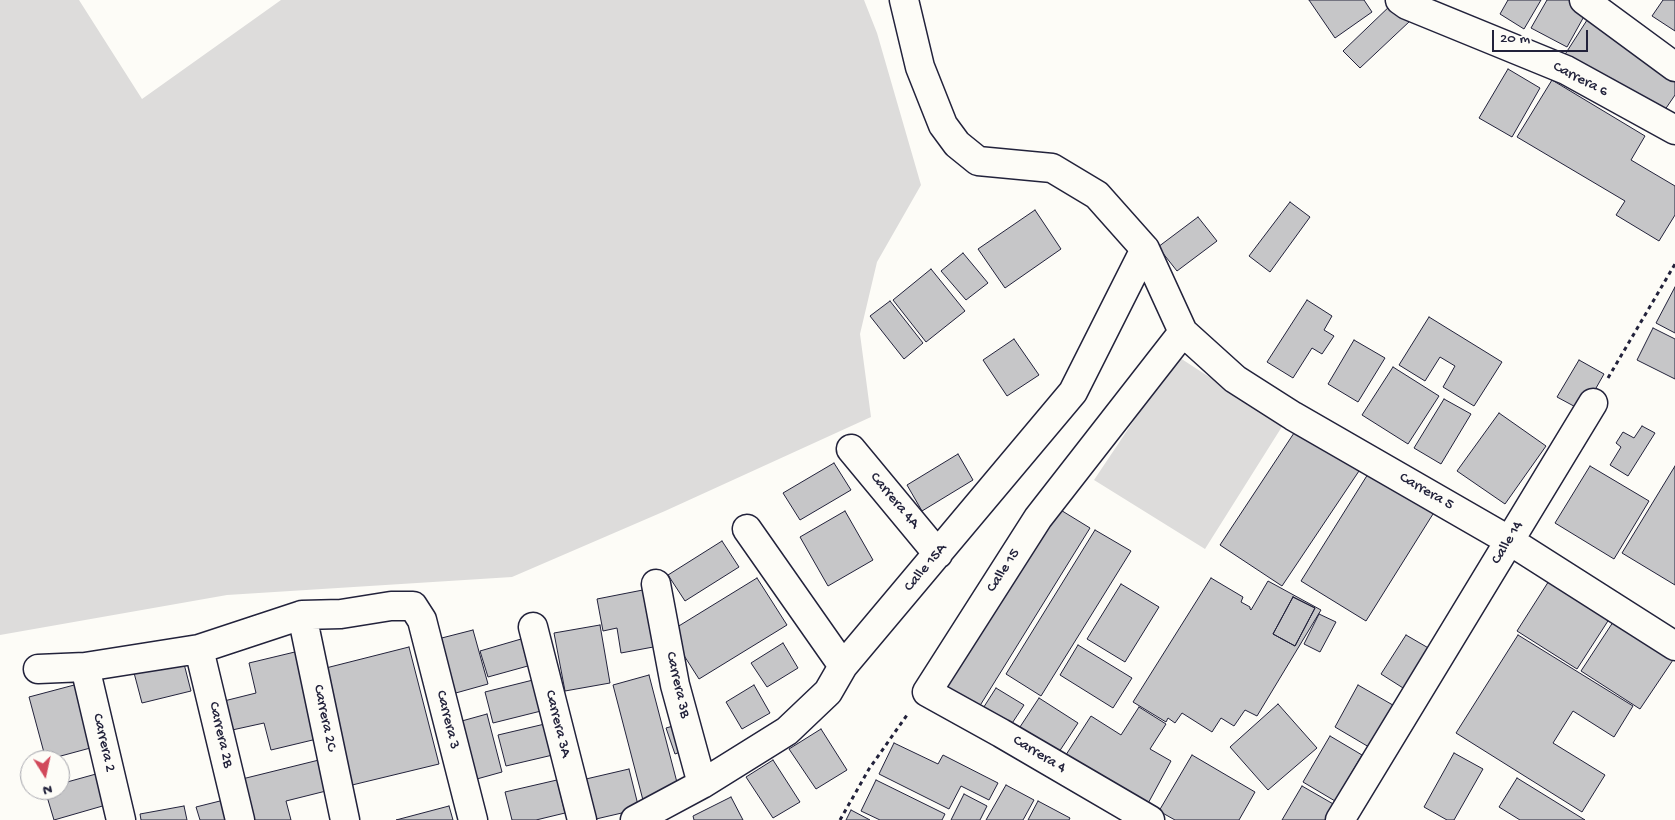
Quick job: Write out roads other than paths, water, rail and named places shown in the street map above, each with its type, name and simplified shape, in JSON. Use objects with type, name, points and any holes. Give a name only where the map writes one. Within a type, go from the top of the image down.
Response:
[{"type":"street","points":[[904,0],[920,67],[942,125],[957,144],[978,160],[1052,168],[1097,195],[1145,249],[1183,332]]},
{"type":"street","name":"Carrera 6","points":[[1400,0],[1407,5],[1566,70],[1675,130]]},
{"type":"street","points":[[1584,0],[1675,67]]},
{"type":"street","name":"Calle 15A","points":[[635,820],[702,784],[787,731],[828,692],[843,666],[1073,392],[1145,249]]},
{"type":"street","name":"Carrera 5","points":[[1183,332],[1235,379],[1293,416],[1510,540],[1675,646]]},
{"type":"street","name":"Calle 15","points":[[927,692],[1038,518],[1183,332]]},
{"type":"street","name":"Calle 14","points":[[1340,820],[1593,403]]},
{"type":"street","name":"Carrera 4A","points":[[851,449],[938,554]]},
{"type":"street","points":[[747,529],[843,666]]},
{"type":"street","name":"Carrera 3B","points":[[656,584],[675,684],[702,784]]},
{"type":"street","name":"Carrera 3","points":[[302,615],[341,614],[391,606],[413,606],[422,620],[472,820]]},
{"type":"street","points":[[38,669],[85,667],[200,649],[302,615]]},
{"type":"street","name":"Carrera 2C","points":[[302,615],[345,820]]},
{"type":"street","name":"Carrera 3A","points":[[533,627],[582,820]]},
{"type":"street","name":"Carrera 2B","points":[[200,649],[240,820]]},
{"type":"street","name":"Carrera 2","points":[[85,667],[121,820]]},
{"type":"street","name":"Carrera 4","points":[[927,692],[1150,820]]}]
